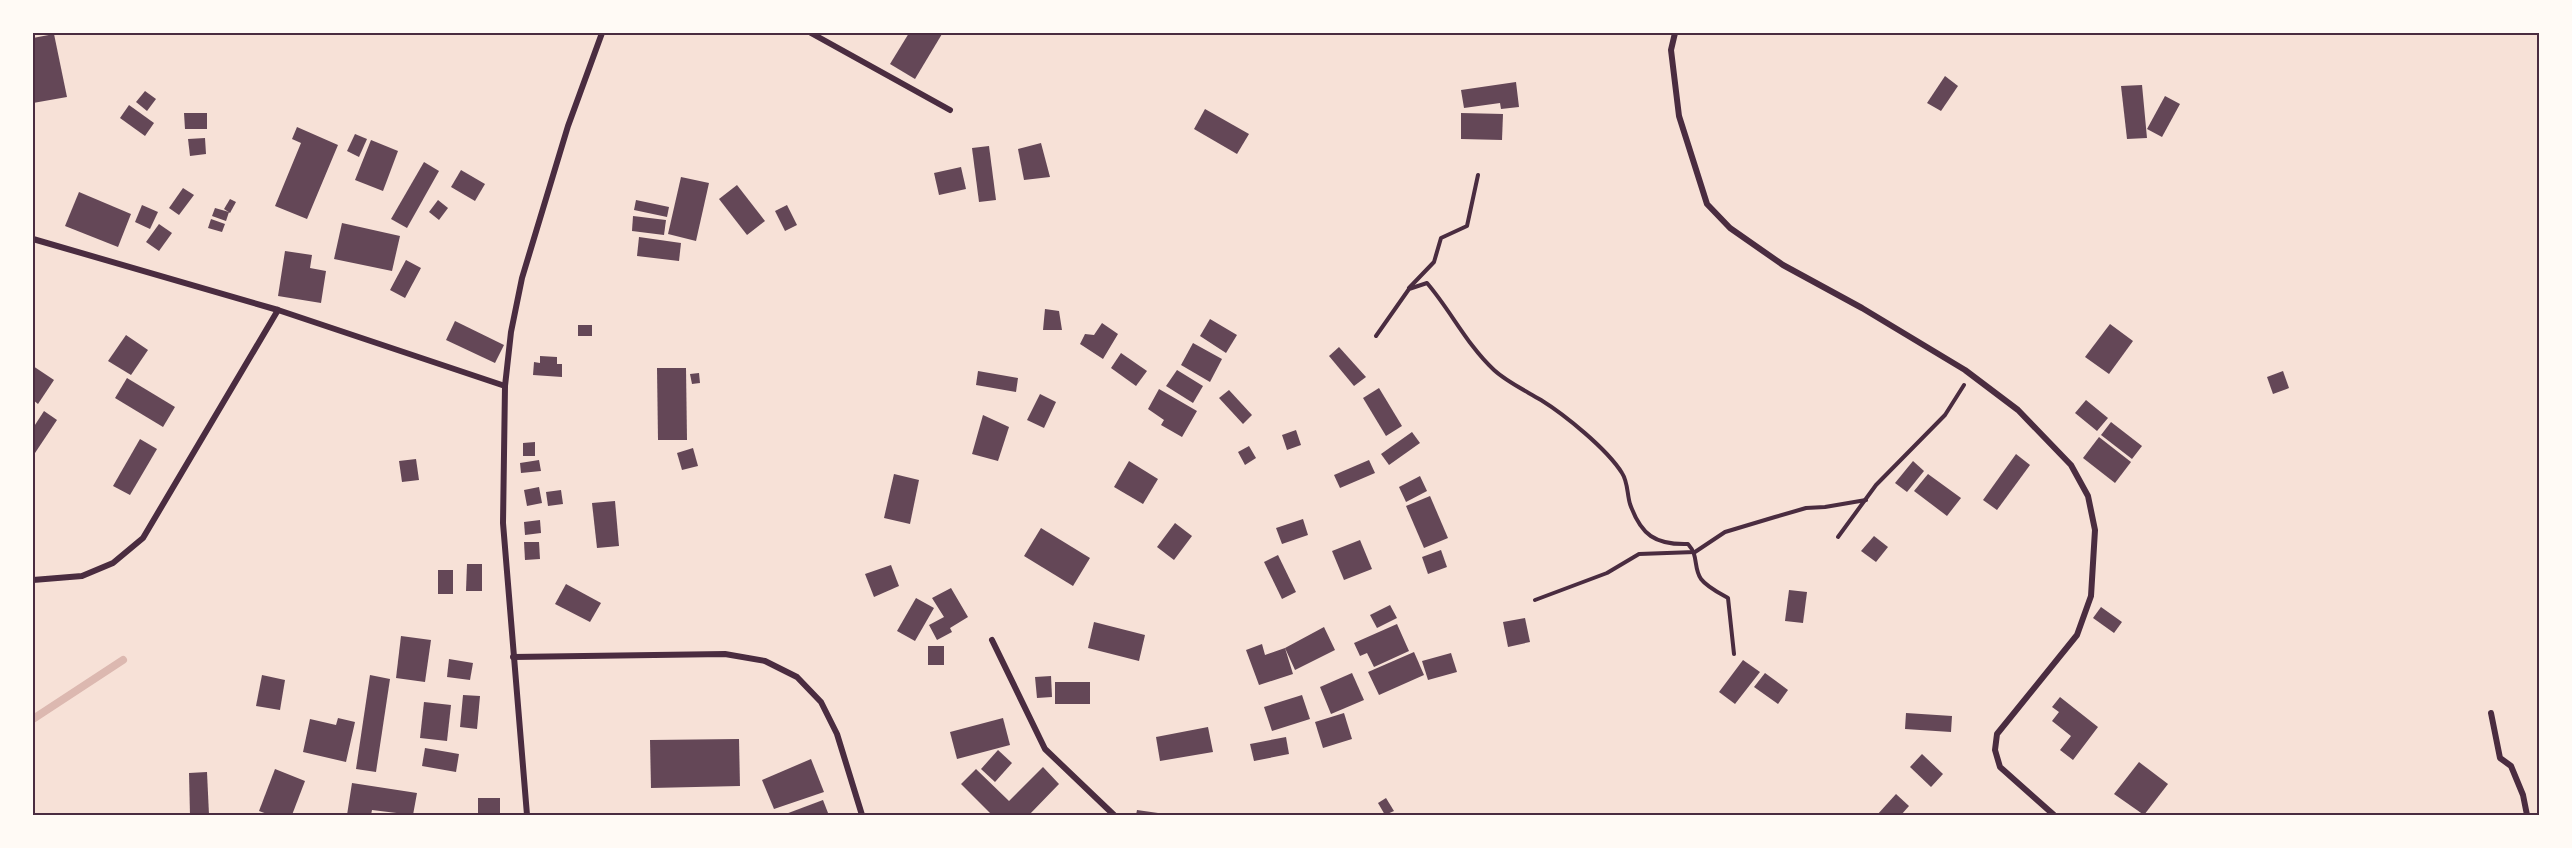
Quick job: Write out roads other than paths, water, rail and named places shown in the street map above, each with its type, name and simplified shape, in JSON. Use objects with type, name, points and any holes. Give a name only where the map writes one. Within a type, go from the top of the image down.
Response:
[{"type":"street","points":[[527,815],[503,523],[505,386],[511,332],[522,278],[568,126],[602,33]]},
{"type":"street","points":[[811,33],[950,110]]},
{"type":"street","points":[[1675,33],[1671,50],[1678,116],[1707,204],[1730,228],[1783,265],[1862,308],[1971,374],[2018,410],[2071,465],[2088,496],[2095,530],[2091,596],[2077,635],[1997,734],[1995,750],[2000,767],[2054,815]]},
{"type":"street","points":[[33,239],[278,310],[505,386]]},
{"type":"street","points":[[33,580],[82,576],[113,563],[143,538],[278,310]]},
{"type":"street","points":[[992,640],[1045,749],[1114,815]]},
{"type":"street","points":[[513,657],[725,654],[765,661],[797,677],[821,702],[837,734],[862,815]]},
{"type":"street","points":[[2491,713],[2500,758],[2511,766],[2523,795],[2527,815]]},
{"type":"waterway","points":[[33,719],[123,660]]}]
